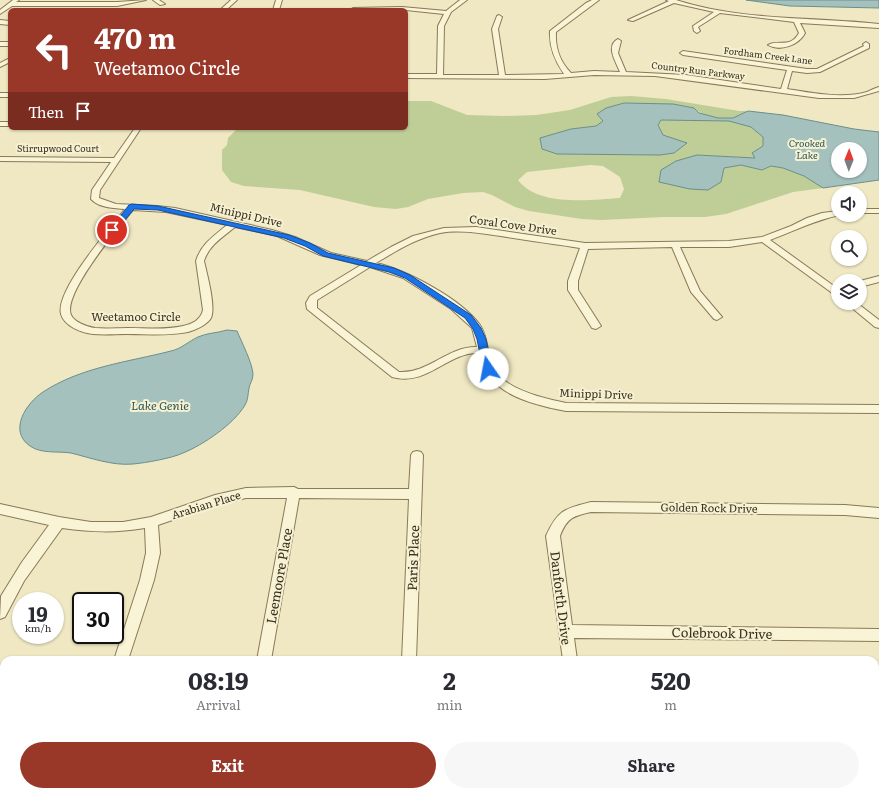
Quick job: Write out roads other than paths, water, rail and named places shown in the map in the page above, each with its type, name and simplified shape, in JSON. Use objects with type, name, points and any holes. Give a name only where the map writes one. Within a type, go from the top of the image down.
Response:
[{"type":"street","points":[[0,12],[13,2],[117,4],[143,0]]},
{"type":"street","points":[[156,0],[162,4]]},
{"type":"street","points":[[225,8],[234,0]]},
{"type":"street","points":[[440,77],[441,26],[446,13],[464,0]]},
{"type":"street","points":[[569,75],[560,65],[552,37],[554,31],[595,0]]},
{"type":"street","points":[[631,20],[671,1],[758,17],[879,26]]},
{"type":"street","points":[[408,10],[446,13]]},
{"type":"street","points":[[697,31],[695,27],[719,11]]},
{"type":"street","points":[[499,17],[496,22],[495,29],[502,77]]},
{"type":"street","points":[[771,45],[782,46],[791,44],[801,38],[802,33],[796,21]]},
{"type":"street","points":[[618,41],[614,48],[614,52],[624,73]]},
{"type":"street","name":"Fordham Creek Lane","points":[[683,53],[790,69],[818,71],[867,47],[866,44]]},
{"type":"street","points":[[783,91],[790,69]]},
{"type":"street","name":"Country Run Parkway","points":[[408,80],[440,77],[502,77],[624,73],[686,77],[819,96],[838,97],[870,93],[879,89]]},
{"type":"street","name":"Country Run Parkway","points":[[408,76],[426,75],[440,77]]},
{"type":"street","points":[[117,160],[137,130]]},
{"type":"street","name":"Stirrupwood Court","points":[[0,159],[117,160]]},
{"type":"street","name":"Minippi Drive","points":[[117,160],[96,190],[96,199],[100,203],[158,208],[286,236],[326,254],[391,270],[407,277],[468,316],[477,328],[488,369],[497,380],[519,393],[540,402],[566,407],[879,409]]},
{"type":"street","name":"Weetamoo Circle","points":[[132,206],[82,269],[65,306],[66,315],[71,322],[80,328],[93,331],[167,331],[186,329],[198,324],[206,318],[208,310],[200,261],[201,253],[233,224]]},
{"type":"street","points":[[867,211],[879,211]]},
{"type":"street","name":"Coral Cove Drive","points":[[484,350],[466,351],[416,376],[405,377],[396,375],[312,308],[311,303],[313,298],[353,275],[367,264],[423,236],[440,231],[458,229],[476,230],[585,246],[729,244],[764,239],[794,228],[810,220],[831,214]]},
{"type":"street","points":[[764,239],[831,287]]},
{"type":"street","points":[[675,245],[696,292],[717,317]]},
{"type":"street","points":[[585,246],[573,281],[573,290],[596,326]]},
{"type":"street","points":[[867,282],[879,279]]},
{"type":"street","points":[[860,310],[879,326]]},
{"type":"street","name":"Paris Place","points":[[409,656],[417,455]]},
{"type":"street","name":"Arabian Place","points":[[0,509],[59,522],[91,527],[123,527],[151,522],[230,496],[246,493],[294,492],[415,494]]},
{"type":"street","name":"Leemoore Place","points":[[265,656],[294,492]]},
{"type":"street","name":"Golden Rock Drive","points":[[553,536],[560,521],[570,512],[591,507],[845,510],[879,513]]},
{"type":"street","points":[[0,613],[12,588],[29,560],[59,522]]},
{"type":"street","points":[[122,656],[147,580],[153,553],[151,522]]},
{"type":"street","name":"Danforth Drive","points":[[553,536],[569,656]]},
{"type":"street","name":"Colebrook Drive","points":[[565,631],[879,635]]},
{"type":"water","points":[[746,0],[879,0],[879,8],[790,6]]},
{"type":"water","name":"Crooked Lake","points":[[624,103],[673,104],[694,108],[699,113],[718,118],[733,118],[748,111],[783,115],[854,129],[879,132],[879,180],[823,188],[804,176],[783,168],[771,166],[762,170],[741,165],[724,168],[721,182],[708,190],[690,189],[659,182],[661,170],[676,161],[697,155],[755,158],[752,153],[763,146],[763,137],[751,127],[729,121],[661,120],[658,125],[663,135],[687,143],[674,153],[660,155],[557,154],[542,149],[540,138],[571,129],[596,126],[603,121],[597,114],[606,108]]},
{"type":"water","name":"Lake Genie","points":[[227,330],[237,331],[251,364],[253,378],[249,388],[247,401],[240,412],[226,426],[200,445],[173,457],[144,463],[118,464],[71,453],[50,452],[34,449],[24,440],[20,433],[22,418],[31,403],[43,392],[58,384],[105,366],[175,350],[201,336]]}]
